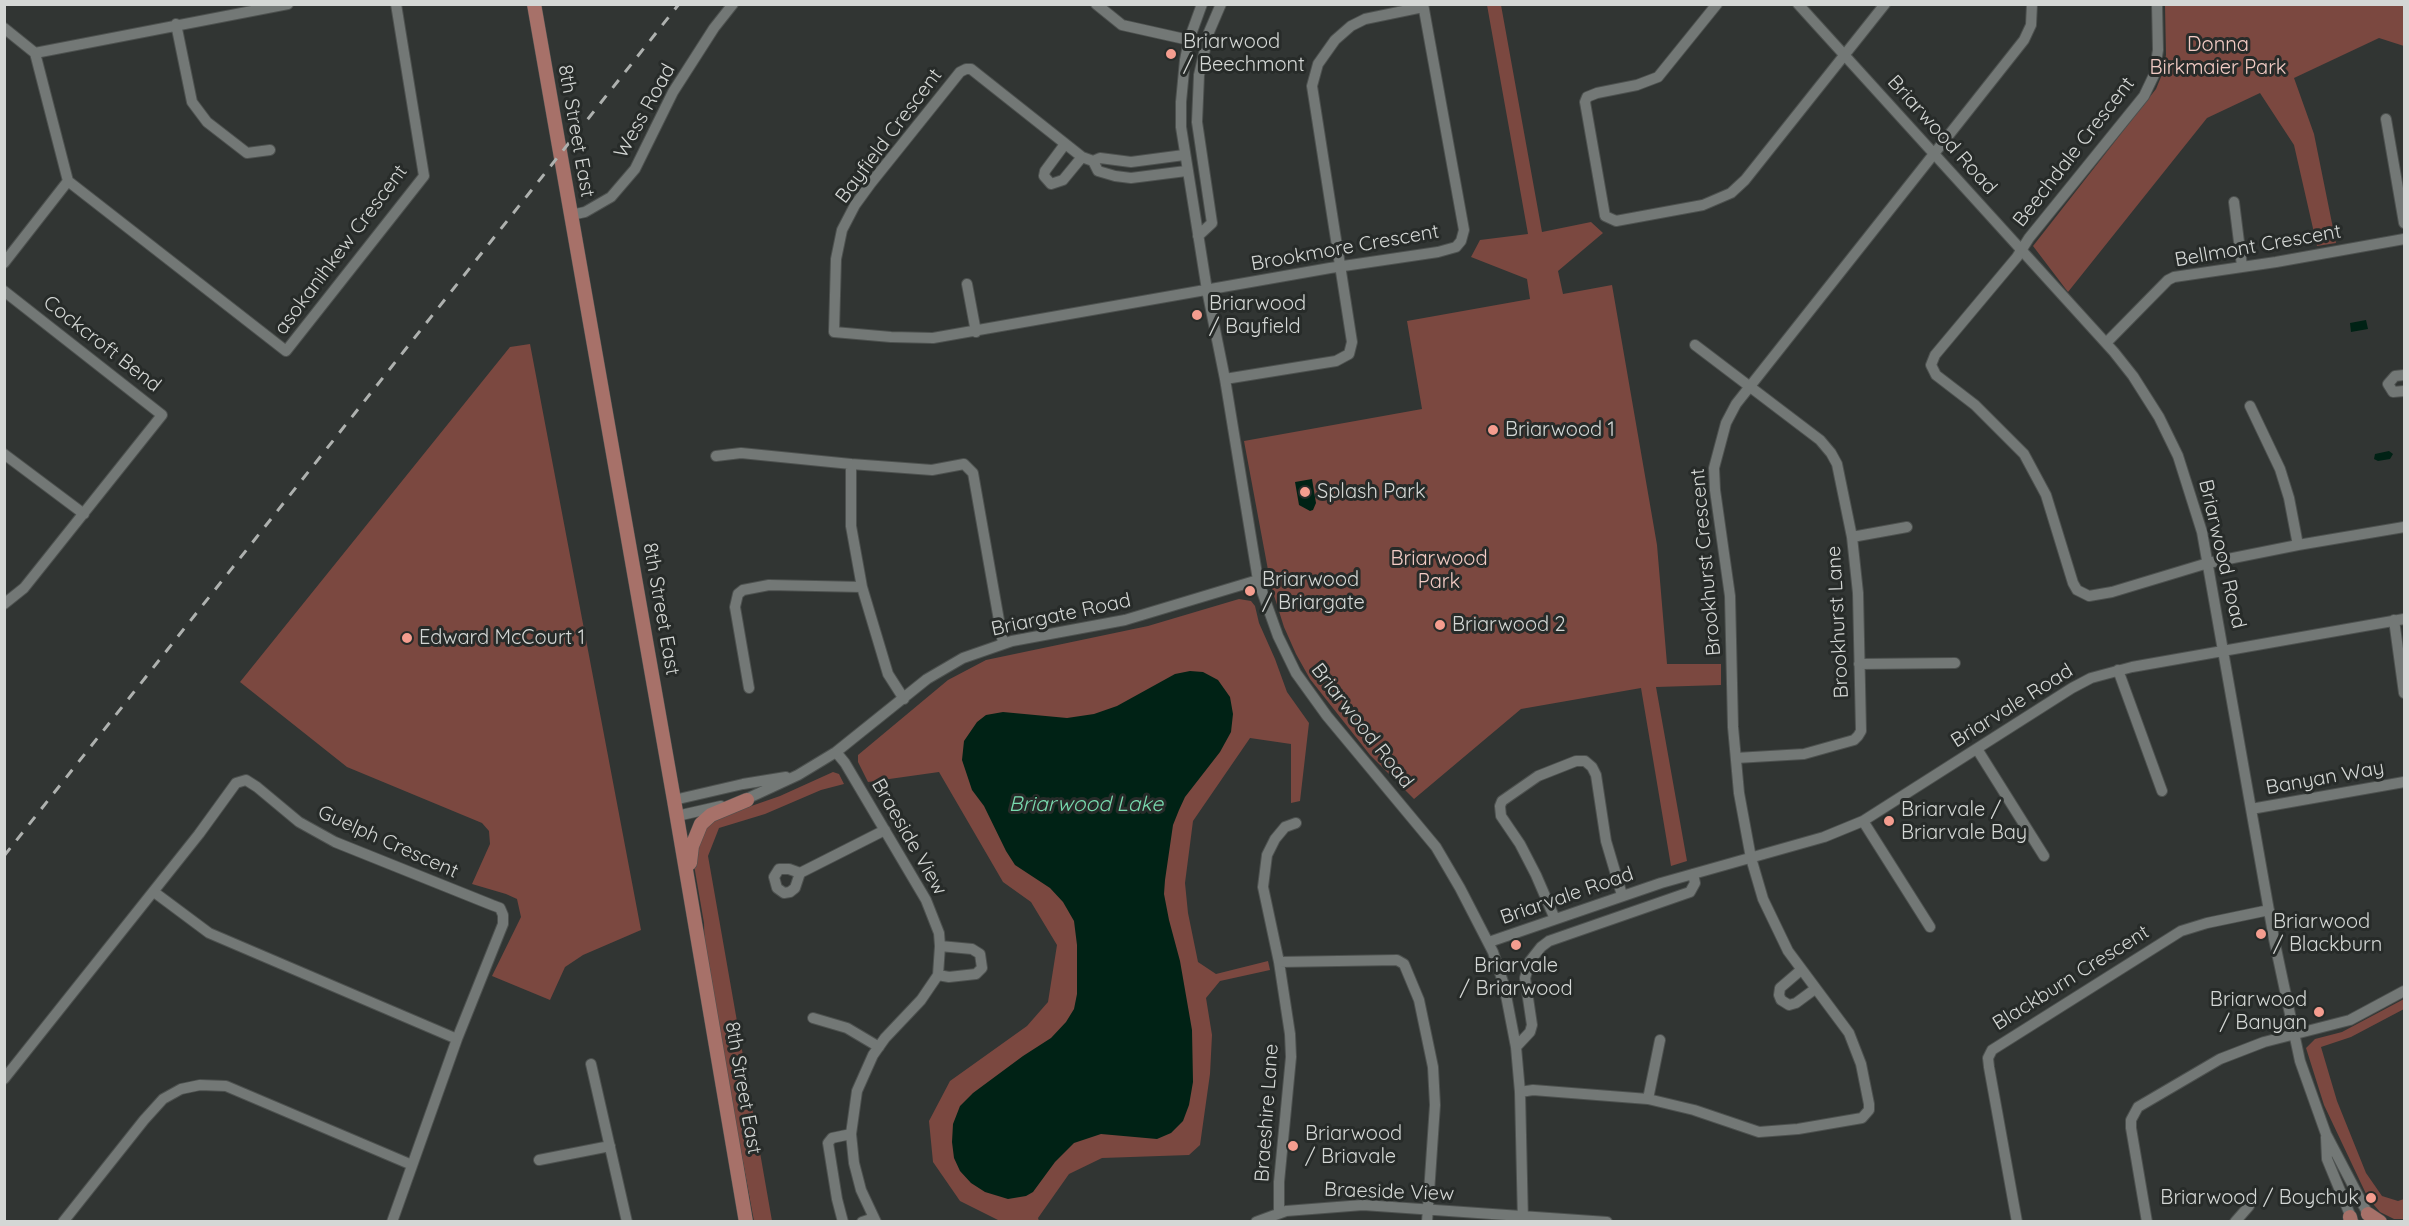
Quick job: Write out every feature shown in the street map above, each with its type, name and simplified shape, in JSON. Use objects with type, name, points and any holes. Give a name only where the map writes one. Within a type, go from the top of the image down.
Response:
[{"type":"main road","name":"8th Street East","points":[[534,4],[675,800],[746,1221]]},
{"type":"main road","points":[[692,907],[690,858],[695,834],[701,824],[711,815],[747,800]]},
{"type":"street","points":[[35,52],[288,4]]},
{"type":"street","name":"asokanihkew Crescent","points":[[68,181],[286,351],[424,176],[396,4]]},
{"type":"street","name":"Wess Road","points":[[571,215],[585,212],[611,197],[635,169],[673,92],[714,28],[734,4]]},
{"type":"street","points":[[1096,4],[1109,8],[1122,25],[1189,40]]},
{"type":"street","name":"Briarwood Road","points":[[1202,4],[1189,40],[1180,102],[1184,155],[1225,379],[1258,580],[1278,636],[1296,673],[1327,716],[1436,847],[1488,942],[1504,985],[1516,1047],[1520,1092],[1523,1219]]},
{"type":"street","points":[[1198,236],[1212,222],[1197,122],[1199,75],[1209,32],[1221,4]]},
{"type":"street","points":[[1717,4],[1658,76],[1637,85],[1587,97],[1585,102],[1605,216],[1616,221],[1703,205],[1731,193],[1745,180],[1884,4]]},
{"type":"street","name":"Briarwood Road","points":[[1798,4],[2106,343],[2133,376],[2154,409],[2178,456],[2194,502],[2208,563],[2269,910],[2300,1061],[2326,1134],[2373,1219]]},
{"type":"street","name":"Brookhurst Crescent","points":[[1648,1099],[1694,1110],[1759,1132],[1781,1131],[1862,1118],[1866,1114],[1869,1104],[1861,1064],[1849,1033],[1801,970],[1773,923],[1751,858],[1739,793],[1730,596],[1714,468],[1726,423],[1750,386],[2024,40],[2031,25],[2032,4]]},
{"type":"street","name":"Beechdale Crescent","points":[[2157,4],[2158,50],[2154,75],[2144,96],[1935,355],[1931,365],[1936,375],[1975,405],[2024,454],[2046,495],[2070,575],[2078,590],[2089,596],[2101,595],[2208,563]]},
{"type":"street","points":[[1225,379],[1336,361],[1349,354],[1352,342],[1312,86],[1318,64],[1335,40],[1351,26],[1365,19],[1423,6]]},
{"type":"street","name":"Brookmore Crescent","points":[[1207,290],[1456,247],[1464,236],[1423,6]]},
{"type":"street","points":[[176,24],[192,102],[207,122],[247,153],[270,150]]},
{"type":"street","points":[[4,28],[35,52],[68,181],[4,263]]},
{"type":"street","name":"Bayfield Crescent","points":[[1184,155],[1140,162],[1100,158],[1094,161],[1082,157],[971,69],[960,72],[855,205],[842,230],[836,259],[834,332],[891,338],[933,338],[1207,290]]},
{"type":"street","points":[[2386,119],[2404,223]]},
{"type":"street","points":[[1065,144],[1045,171],[1044,176],[1051,184],[1063,180],[1082,157]]},
{"type":"street","name":"Bayfield Crescent","points":[[1094,161],[1098,171],[1131,178],[1186,171]]},
{"type":"street","points":[[2234,202],[2242,266]]},
{"type":"street","name":"Bellmont Crescent","points":[[2106,343],[2168,280],[2184,274],[2276,262],[2404,239]]},
{"type":"street","points":[[967,284],[976,332]]},
{"type":"street","name":"Cockcroft Bend","points":[[4,291],[162,415],[84,514]]},
{"type":"street","name":"Brookhurst Lane","points":[[1695,345],[1820,440],[1831,453],[1839,471],[1852,537],[1858,593],[1861,731],[1858,736],[1854,740],[1804,754],[1736,758]]},
{"type":"street","points":[[2404,375],[2395,376],[2388,384],[2393,392],[2404,391]]},
{"type":"street","points":[[2250,405],[2280,469],[2289,498],[2298,545]]},
{"type":"street","points":[[716,456],[741,453],[932,470],[964,464],[973,473],[1003,643]]},
{"type":"street","points":[[4,454],[84,514],[24,588],[4,604]]},
{"type":"street","points":[[851,464],[851,526],[862,587],[888,674],[904,699]]},
{"type":"street","points":[[2208,563],[2404,527]]},
{"type":"street","points":[[1852,537],[1907,528]]},
{"type":"street","name":"Briargate Road","points":[[677,816],[747,800],[798,776],[836,752],[942,669],[963,658],[1003,643],[1125,620],[1258,580]]},
{"type":"street","points":[[749,688],[735,603],[738,594],[743,590],[790,585],[862,587]]},
{"type":"street","points":[[2399,620],[2404,693]]},
{"type":"street","name":"Briarvale Road","points":[[1488,942],[1622,896],[1824,837],[1863,821],[2091,678],[2118,670],[2399,620]]},
{"type":"street","points":[[1859,664],[1955,663]]},
{"type":"street","points":[[2118,670],[2162,791]]},
{"type":"street","points":[[1977,749],[2044,856]]},
{"type":"street","name":"Braeside View","points":[[836,752],[845,763],[926,900],[939,933],[938,975]]},
{"type":"street","points":[[1555,919],[1520,844],[1501,816],[1500,806],[1502,801],[1538,777],[1576,761],[1585,761],[1596,775],[1606,841],[1622,896]]},
{"type":"street","name":"Briargate Road","points":[[675,800],[743,784],[798,776]]},
{"type":"street","name":"Guelph Crescent","points":[[4,1079],[154,892],[236,783],[246,780],[299,822],[335,842],[500,908],[503,924],[457,1038],[392,1221]]},
{"type":"street","name":"Banyan Way","points":[[2251,809],[2404,782]]},
{"type":"street","points":[[1863,821],[1930,927]]},
{"type":"street","name":"Braeshire Lane","points":[[1284,1215],[1279,1182],[1291,1057],[1290,1035],[1279,962],[1263,887],[1267,855],[1275,839],[1285,828],[1296,823]]},
{"type":"street","points":[[800,873],[885,830]]},
{"type":"street","name":"Briarvale Road","points":[[1516,1047],[1530,1032],[1532,1025],[1525,978],[1530,961],[1541,947],[1550,941],[1690,892],[1695,883],[1693,874]]},
{"type":"street","points":[[154,892],[208,933],[457,1038]]},
{"type":"street","name":"Blackburn Crescent","points":[[2017,1221],[1989,1067],[1988,1058],[1992,1050],[2181,931],[2207,922],[2269,910]]},
{"type":"street","points":[[861,1221],[875,1220],[856,1175],[851,1134],[857,1091],[870,1061],[879,1047],[921,1000],[938,975],[949,977],[976,974],[982,968],[980,954],[972,949],[940,946]]},
{"type":"street","points":[[1279,962],[1380,959],[1397,960],[1404,964],[1419,1000],[1433,1067],[1435,1105],[1426,1221]]},
{"type":"street","points":[[1801,970],[1780,988],[1781,1000],[1789,1005],[1796,1003],[1815,989]]},
{"type":"street","points":[[2148,1221],[2131,1128],[2134,1113],[2148,1101],[2220,1059],[2264,1042],[2349,1020],[2404,991]]},
{"type":"street","points":[[813,1018],[847,1028],[879,1047]]},
{"type":"street","points":[[1520,1092],[1533,1090],[1648,1099],[1660,1040]]},
{"type":"street","points":[[591,1064],[627,1221]]},
{"type":"street","points":[[63,1221],[144,1120],[164,1099],[181,1089],[200,1085],[226,1086],[412,1166]]},
{"type":"street","points":[[843,1221],[828,1143],[832,1138],[851,1134]]},
{"type":"street","name":"Briarwood Road","points":[[2326,1134],[2327,1159],[2351,1220]]},
{"type":"street","points":[[539,1160],[610,1146]]},
{"type":"street","name":"Braeside View","points":[[1260,1221],[1284,1215],[1363,1205],[1523,1219],[1607,1221]]},
{"type":"street","points":[[2235,1221],[2249,1206]]},
{"type":"green space","name":"Briarwood Park","points":[[1487,5],[1501,5],[1542,232],[1591,222],[1603,233],[1558,271],[1563,294],[1612,285],[1657,545],[1667,664],[1721,664],[1721,685],[1656,687],[1687,861],[1671,866],[1641,688],[1521,709],[1414,799],[1370,755],[1310,679],[1284,627],[1271,586],[1244,441],[1422,409],[1407,321],[1530,299],[1527,279],[1471,257],[1480,240],[1528,234]]},
{"type":"green space","name":"Donna Birkmaier Park","points":[[2165,5],[2404,5],[2404,46],[2379,38],[2294,78],[2314,134],[2336,243],[2317,246],[2294,145],[2260,93],[2207,118],[2068,292],[2033,246],[2156,89],[2163,72],[2166,55]]},
{"type":"green space","points":[[530,344],[641,930],[583,955],[565,967],[550,1000],[492,976],[521,917],[517,899],[472,884],[490,844],[489,831],[482,823],[347,767],[240,682],[510,347]]},
{"type":"green space","points":[[1239,599],[1251,601],[1255,606],[1259,623],[1287,692],[1309,723],[1300,801],[1291,803],[1291,744],[1250,738],[1193,821],[1185,883],[1188,913],[1198,962],[1216,974],[1268,961],[1270,970],[1220,981],[1206,998],[1212,1035],[1210,1074],[1200,1145],[1189,1155],[1102,1158],[1069,1174],[1038,1218],[1039,1221],[1000,1221],[960,1201],[933,1162],[929,1121],[950,1081],[1027,1026],[1048,1002],[1057,945],[1031,902],[1003,882],[939,772],[868,782],[858,762],[858,755],[948,680],[986,660],[1148,626]]},
{"type":"green space","points":[[833,772],[839,774],[844,784],[821,790],[765,814],[719,828],[708,856],[772,1221],[754,1221],[705,958],[704,923],[694,865],[702,828],[714,819],[780,796]]},
{"type":"green space","points":[[2404,999],[2404,1009],[2351,1037],[2321,1047],[2337,1101],[2366,1173],[2382,1196],[2398,1201],[2404,1199],[2403,1219],[2394,1219],[2380,1212],[2368,1198],[2324,1105],[2306,1048],[2315,1039],[2342,1032]]},
{"type":"water","points":[[2366,320],[2368,329],[2351,332],[2350,323]]},
{"type":"water","points":[[2389,451],[2393,454],[2390,459],[2378,461],[2374,459],[2375,454]]},
{"type":"water","name":"Splash Park","points":[[1312,479],[1316,503],[1310,511],[1299,505],[1295,482]]},
{"type":"water","name":"Briarwood Lake","points":[[1190,671],[1203,672],[1218,680],[1230,697],[1233,714],[1231,732],[1220,752],[1185,797],[1179,810],[1173,825],[1165,880],[1164,894],[1180,961],[1192,1030],[1193,1082],[1189,1105],[1183,1121],[1171,1133],[1157,1139],[1101,1134],[1074,1143],[1055,1162],[1033,1192],[1026,1196],[1008,1199],[985,1192],[971,1183],[960,1171],[954,1158],[953,1124],[960,1106],[973,1093],[1051,1038],[1066,1022],[1074,1009],[1077,994],[1077,945],[1074,921],[1063,902],[1050,888],[1015,865],[984,806],[972,790],[962,760],[964,741],[977,722],[986,715],[1003,712],[1067,718],[1094,714],[1117,706],[1175,674]]},
{"type":"railway","points":[[4,856],[679,4]]},
{"type":"place","name":"Briarwood / Beechmont","points":[[1171,54]]},
{"type":"place","name":"Briarwood / Bayfield","points":[[1197,315]]},
{"type":"place","name":"Briarwood 1","points":[[1493,430]]},
{"type":"place","name":"Splash Park","points":[[1305,492]]},
{"type":"place","name":"Briarwood / Briargate","points":[[1250,591]]},
{"type":"place","name":"Briarwood 2","points":[[1440,625]]},
{"type":"place","name":"Edward McCourt 1","points":[[407,638]]},
{"type":"place","name":"Briarvale / Briarvale Bay","points":[[1889,821]]},
{"type":"place","name":"Briarwood / Blackburn","points":[[2261,934]]},
{"type":"place","name":"Briarvale / Briarwood","points":[[1516,945]]},
{"type":"place","name":"Briarwood / Banyan","points":[[2319,1012]]},
{"type":"place","name":"Briarwood / Briavale","points":[[1293,1146]]},
{"type":"place","name":"Briarwood / Boychuk","points":[[2371,1198]]}]
